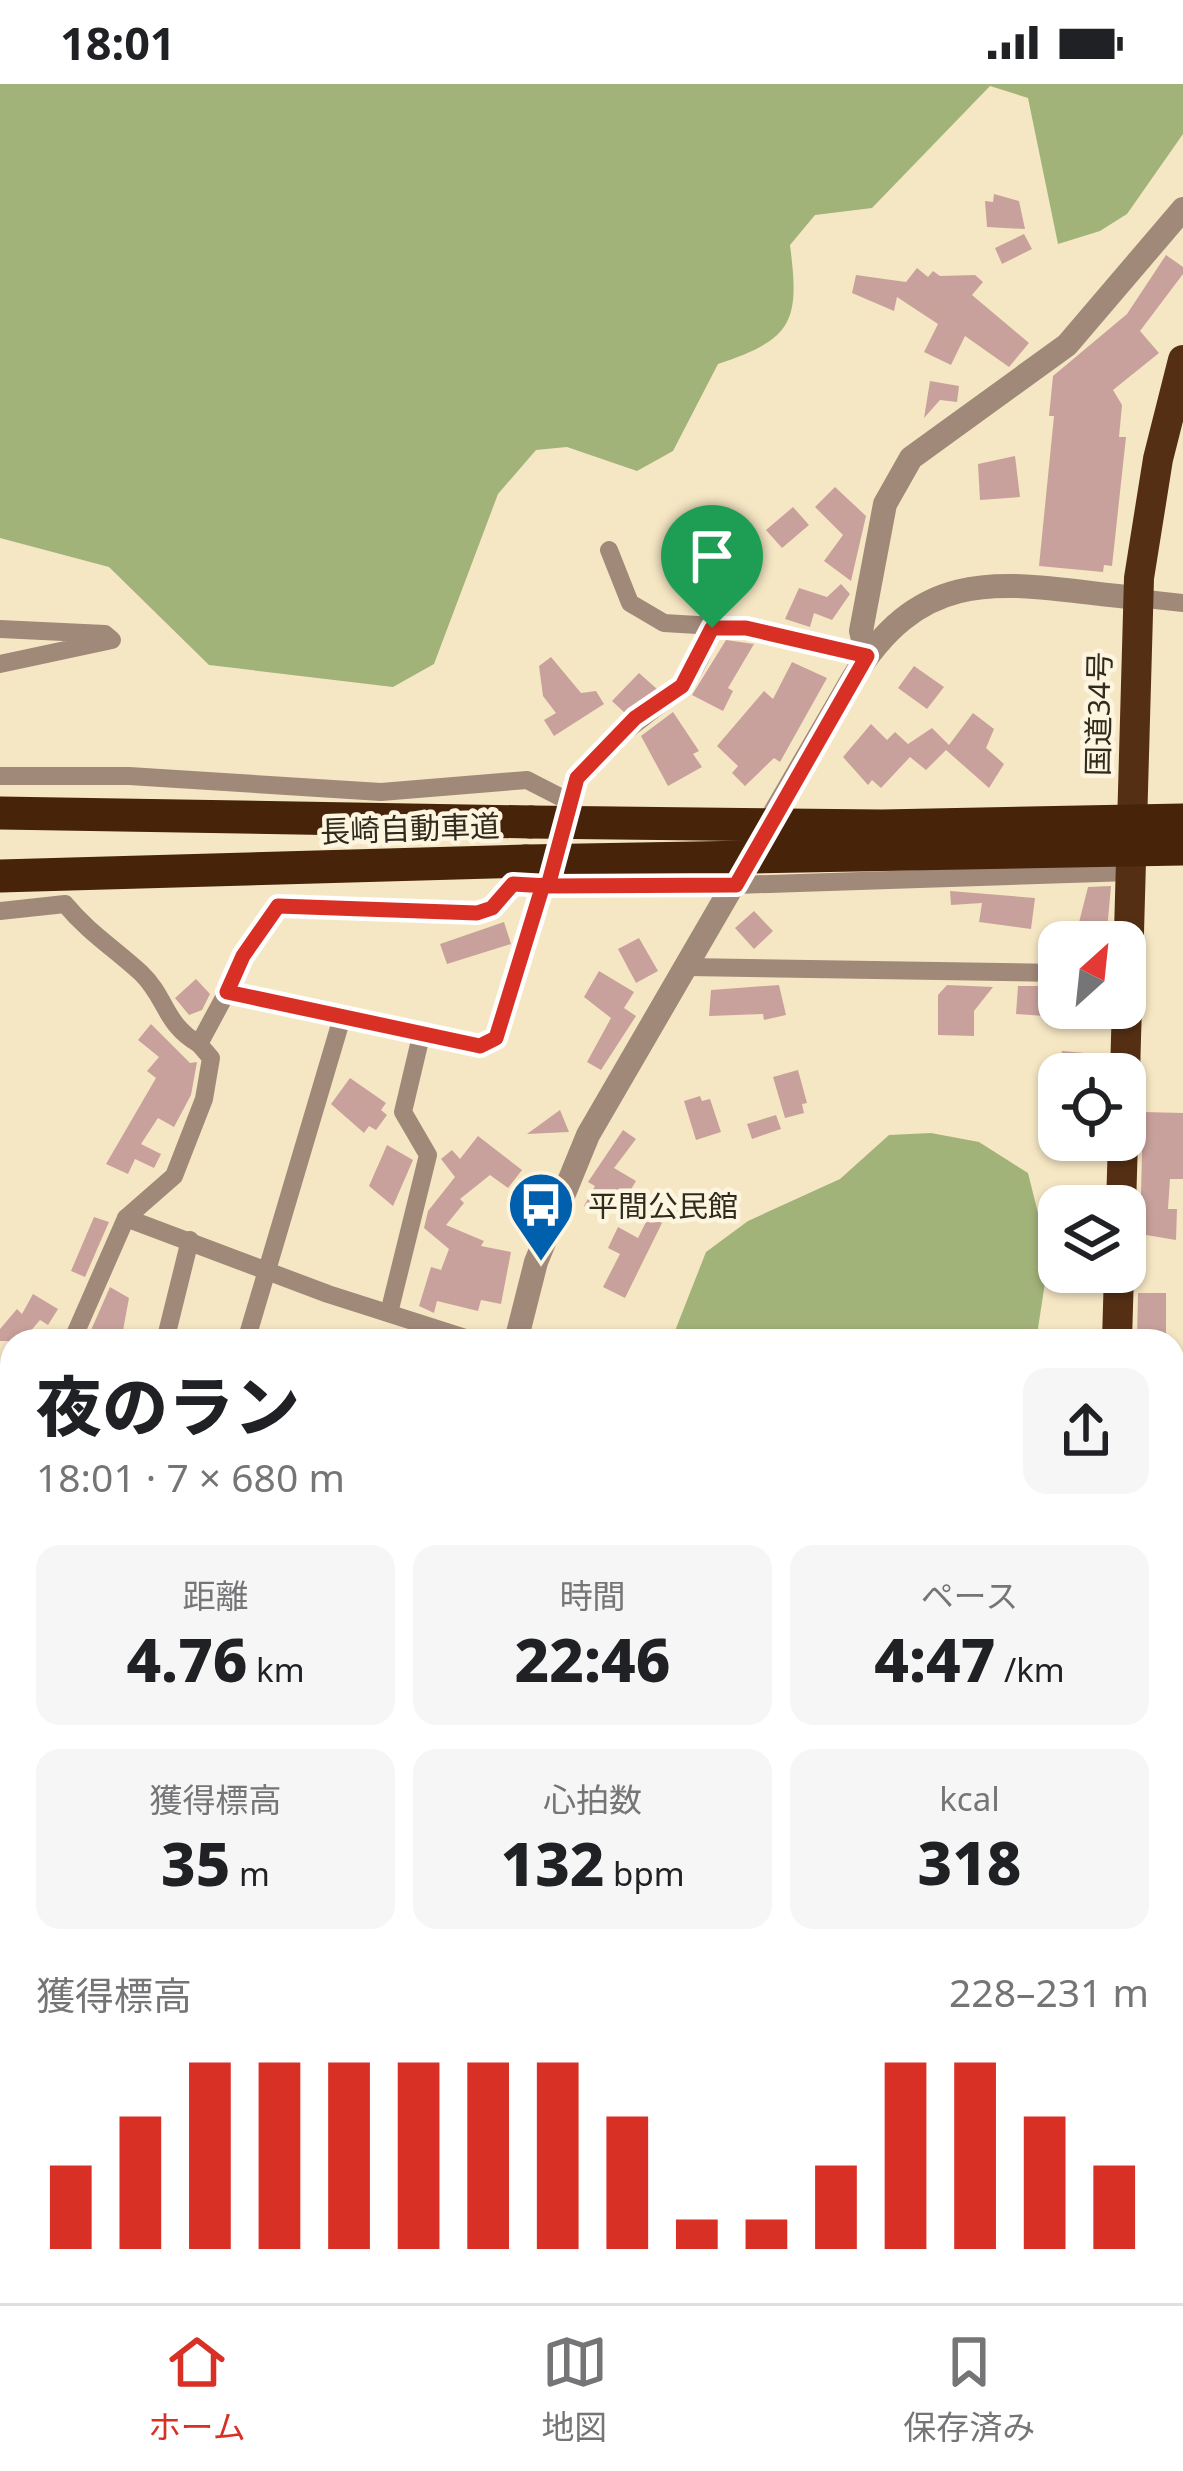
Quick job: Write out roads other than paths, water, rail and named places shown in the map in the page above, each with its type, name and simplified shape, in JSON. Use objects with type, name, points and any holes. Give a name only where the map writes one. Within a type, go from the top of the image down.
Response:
[{"type":"highway","name":"国道34号","points":[[1129,921],[1137,598],[1158,459],[1183,360]]},
{"type":"highway","name":"長崎自動車道","points":[[0,814],[882,826],[1183,820]]},
{"type":"highway","name":"長崎自動車道","points":[[0,876],[539,877],[1183,849]]},
{"type":"highway","points":[[1117,1329],[1118,1293]]},
{"type":"street","points":[[867,656],[861,631],[885,504],[911,458],[1067,345],[1172,234],[1183,209]]},
{"type":"street","points":[[609,550],[630,603],[664,623],[746,628],[867,656]]},
{"type":"street","points":[[519,1329],[536,1262],[588,1135],[867,656],[894,622],[931,598],[985,584],[1183,603]]},
{"type":"street","points":[[0,628],[105,634],[112,640],[0,664]]},
{"type":"street","points":[[227,992],[421,1036],[480,1046],[496,1038],[539,877],[577,778],[635,718],[682,686],[712,628]]},
{"type":"street","points":[[0,776],[130,776],[382,792],[527,780],[568,801]]},
{"type":"street","points":[[200,1044],[243,956],[278,906],[477,913],[492,908],[513,884],[539,877],[736,885],[1131,872]]},
{"type":"street","points":[[0,911],[65,904],[92,937],[144,975],[177,1031],[200,1044],[212,1058],[210,1079],[174,1176],[126,1218],[77,1329]]},
{"type":"street","points":[[687,967],[1038,973]]},
{"type":"street","points":[[249,1329],[340,1021]]},
{"type":"street","points":[[388,1313],[428,1155],[403,1112],[421,1036]]},
{"type":"street","points":[[126,1218],[438,1329]]},
{"type":"street","points":[[168,1329],[190,1240]]},
{"type":"place","name":"平間公民館","points":[[541,1264]]}]
